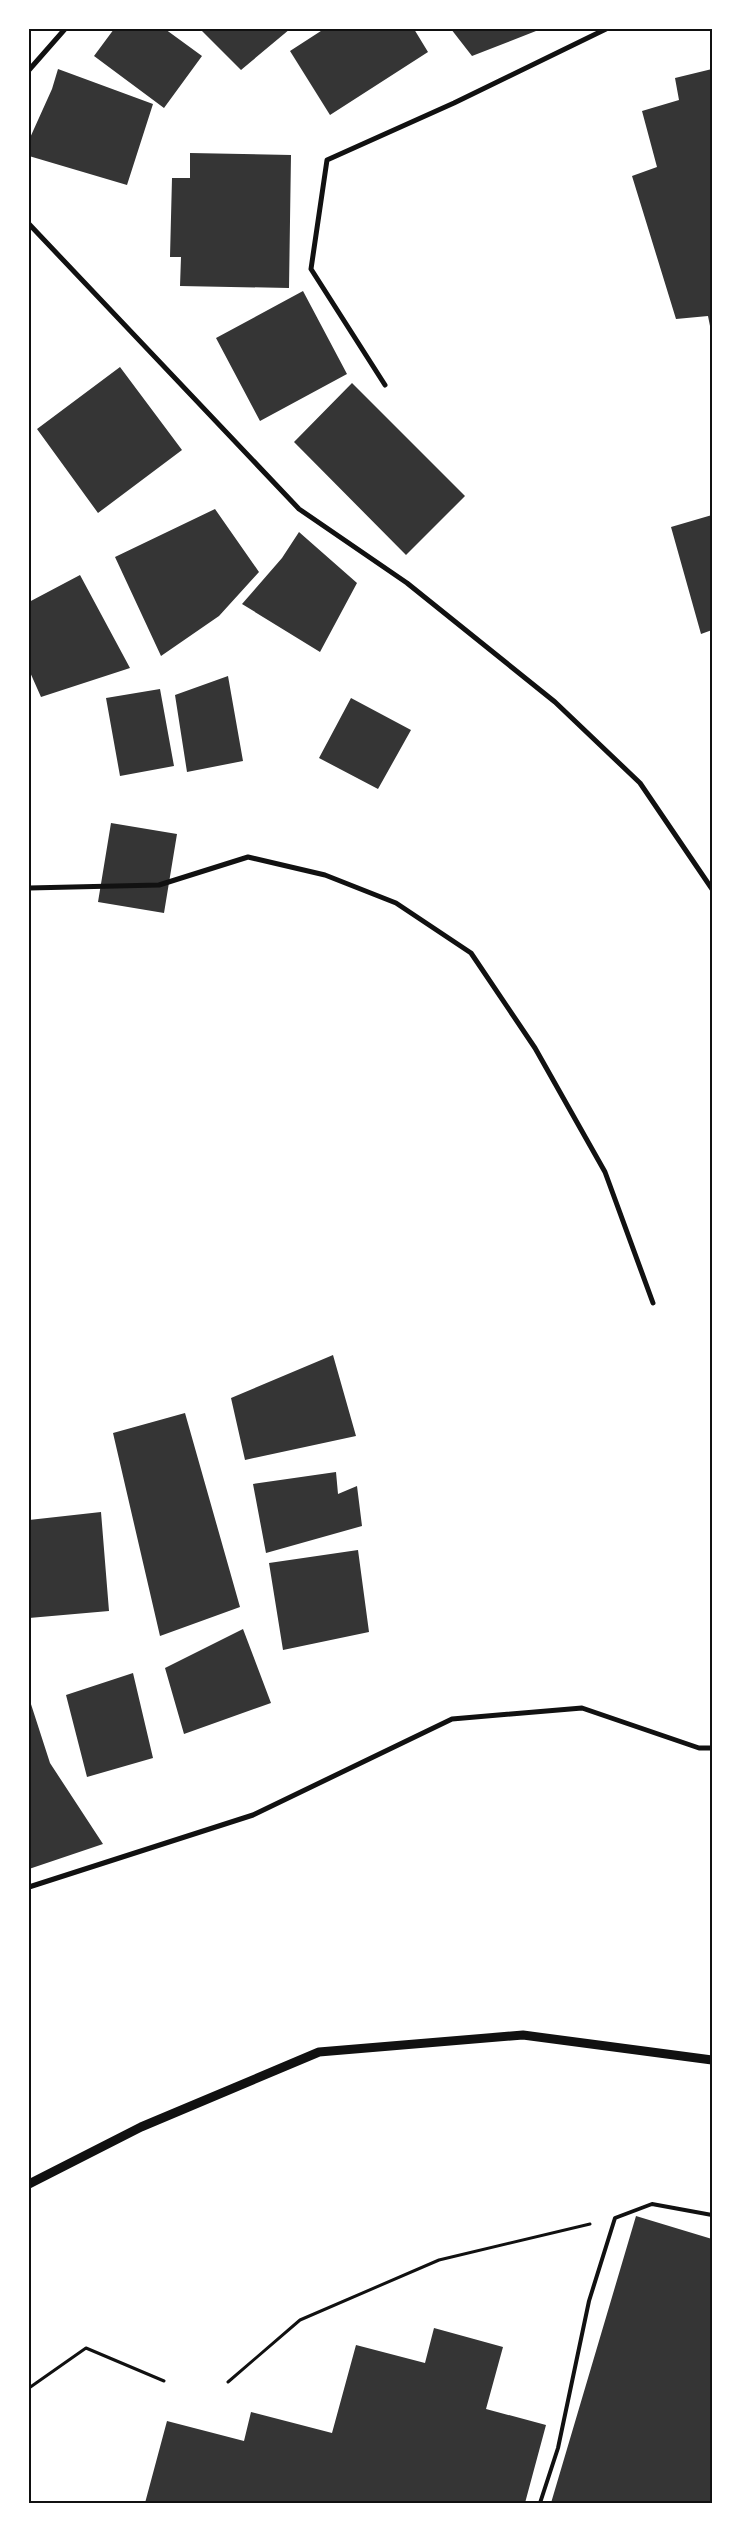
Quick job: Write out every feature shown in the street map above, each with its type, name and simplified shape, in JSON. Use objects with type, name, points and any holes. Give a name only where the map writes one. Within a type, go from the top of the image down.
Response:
[{"type":"street","points":[[29,70],[64,29]]},
{"type":"street","points":[[385,385],[310,269],[327,160],[454,103],[606,29]]},
{"type":"street","points":[[29,224],[299,509],[407,583],[555,702],[640,783],[712,889]]},
{"type":"street","points":[[29,888],[159,885],[248,857],[325,875],[396,903],[464,948],[471,953],[535,1048],[605,1172],[653,1303]]},
{"type":"street","points":[[29,1887],[253,1814],[452,1719],[582,1708],[699,1748],[712,1748]]},
{"type":"street","points":[[29,2184],[141,2127],[319,2052],[523,2035],[712,2060]]},
{"type":"lane","points":[[540,2503],[558,2448],[588,2301],[614,2218],[652,2204],[712,2215]]},
{"type":"path","points":[[228,2382],[300,2320],[439,2260],[614,2218]]},
{"type":"path","points":[[29,2388],[86,2348],[164,2380]]},
{"type":"building","points":[[114,29],[165,29],[202,56],[164,108],[94,56]]},
{"type":"building","points":[[200,29],[290,29],[241,70]]},
{"type":"building","points":[[324,29],[414,29],[428,52],[330,115],[290,51]]},
{"type":"building","points":[[451,29],[534,29],[536,31],[472,56]]},
{"type":"building","points":[[58,69],[153,104],[127,185],[29,156],[29,140],[52,89]]},
{"type":"building","points":[[712,69],[711,331],[708,316],[676,319],[632,176],[657,167],[642,111],[679,100],[675,78]]},
{"type":"building","points":[[190,153],[291,155],[289,288],[180,286],[181,257],[170,257],[172,178],[190,178]]},
{"type":"building","points":[[303,291],[347,374],[260,421],[216,338]]},
{"type":"building","points":[[120,367],[182,450],[98,513],[37,429]]},
{"type":"building","points":[[352,383],[465,496],[406,555],[294,442]]},
{"type":"building","points":[[215,509],[259,572],[219,616],[161,656],[115,557]]},
{"type":"building","points":[[712,515],[712,630],[701,634],[671,527]]},
{"type":"building","points":[[299,532],[357,583],[320,652],[242,604],[282,558]]},
{"type":"building","points":[[80,575],[130,668],[41,697],[29,670],[29,602]]},
{"type":"building","points":[[228,676],[243,761],[187,772],[175,695]]},
{"type":"building","points":[[160,689],[174,766],[120,776],[106,698]]},
{"type":"building","points":[[351,698],[411,730],[378,789],[319,758]]},
{"type":"building","points":[[111,823],[177,834],[164,913],[98,902]]},
{"type":"building","points":[[333,1355],[356,1436],[245,1460],[231,1398]]},
{"type":"building","points":[[185,1413],[240,1607],[160,1636],[113,1433]]},
{"type":"building","points":[[336,1472],[338,1494],[357,1486],[362,1526],[266,1553],[253,1484]]},
{"type":"building","points":[[101,1512],[109,1611],[29,1618],[29,1520]]},
{"type":"building","points":[[358,1550],[369,1632],[283,1650],[269,1563]]},
{"type":"building","points":[[243,1629],[271,1703],[184,1734],[165,1668]]},
{"type":"building","points":[[133,1673],[153,1758],[87,1777],[66,1695]]},
{"type":"building","points":[[29,1698],[50,1763],[103,1844],[29,1869]]},
{"type":"building","points":[[636,2216],[712,2239],[712,2503],[551,2503]]},
{"type":"building","points":[[434,2328],[503,2347],[486,2409],[546,2425],[525,2503],[145,2503],[167,2421],[244,2441],[251,2412],[332,2433],[356,2345],[425,2363]]}]
